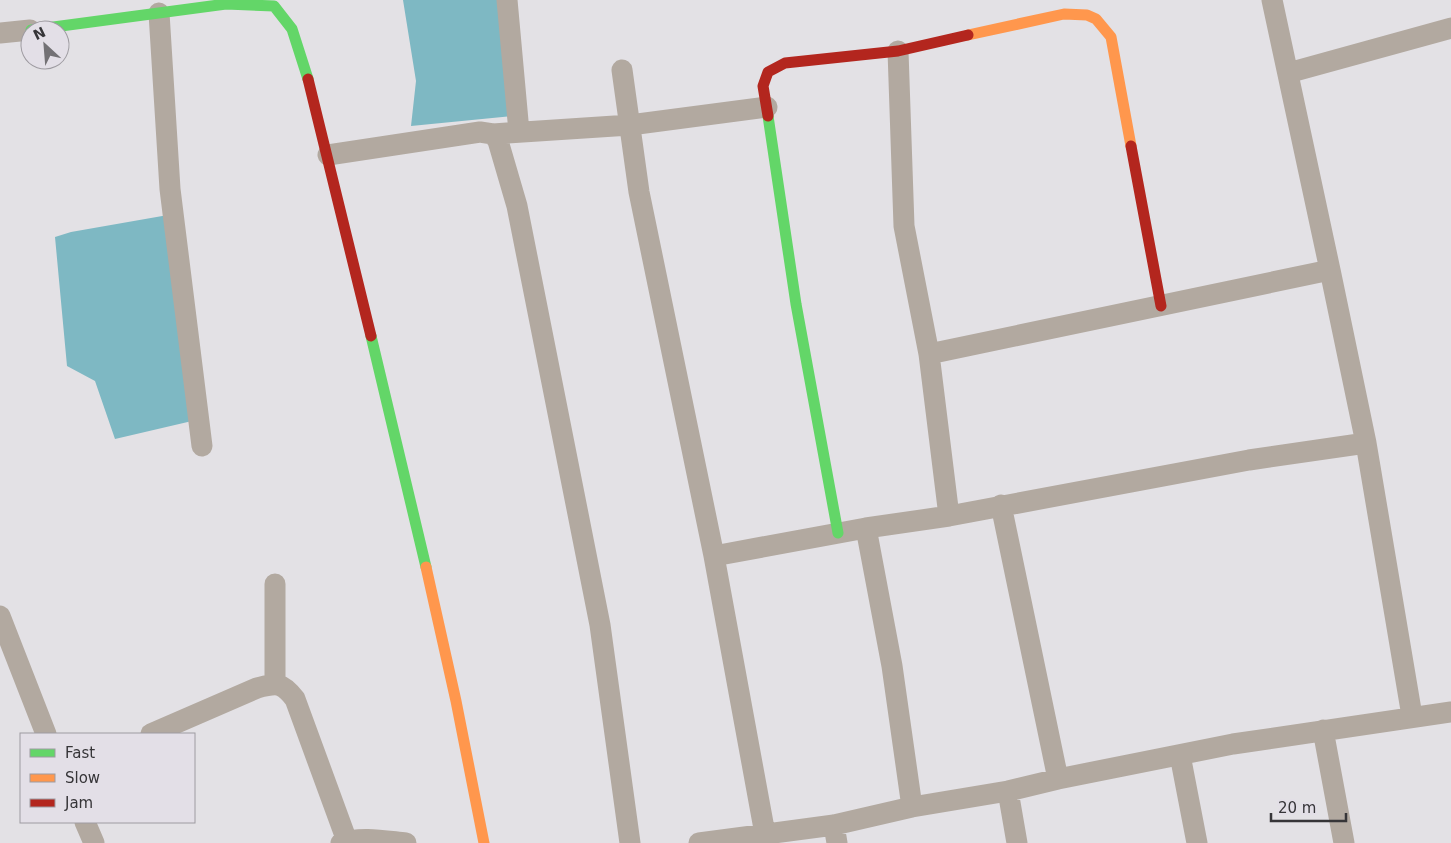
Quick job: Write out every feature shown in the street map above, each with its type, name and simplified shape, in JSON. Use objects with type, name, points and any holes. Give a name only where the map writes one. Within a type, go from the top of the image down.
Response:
[{"type":"street","points":[[507,0],[518,132]]},
{"type":"street","points":[[1272,0],[1366,443],[1412,716]]},
{"type":"street","points":[[70,25],[226,4],[274,6],[292,29],[312,90],[416,521],[456,701],[484,843]]},
{"type":"street","points":[[159,13],[170,189],[202,446]]},
{"type":"street","points":[[838,533],[796,304],[764,86],[768,72],[785,63],[898,51],[1064,14],[1091,15],[1100,22],[1111,38],[1161,306]]},
{"type":"street","points":[[1288,73],[1451,28]]},
{"type":"street","points":[[0,34],[20,31]]},
{"type":"street","points":[[898,51],[904,226],[929,354],[949,516]]},
{"type":"street","points":[[622,70],[639,192],[714,556],[765,834]]},
{"type":"street","points":[[328,155],[480,132],[493,134],[630,125],[767,107]]},
{"type":"street","points":[[493,134],[498,141],[517,206],[600,624],[630,843]]},
{"type":"street","points":[[929,354],[1330,270]]},
{"type":"street","points":[[714,556],[866,528],[949,516],[1249,460],[1366,443]]},
{"type":"street","points":[[1001,505],[1058,779]]},
{"type":"street","points":[[866,528],[892,666],[912,807]]},
{"type":"street","points":[[275,584],[275,684]]},
{"type":"street","points":[[0,616],[46,733]]},
{"type":"street","points":[[153,733],[258,688],[275,684],[287,688],[295,699],[344,842],[377,840],[406,843]]},
{"type":"street","points":[[699,843],[765,834],[836,834],[912,807],[1008,791],[1232,744],[1412,716],[1451,712]]},
{"type":"street","points":[[1323,730],[1344,843]]},
{"type":"street","points":[[1180,755],[1197,843]]},
{"type":"street","points":[[1008,791],[1017,843]]},
{"type":"street","points":[[84,823],[94,843]]},
{"type":"water","points":[[403,0],[500,0],[513,116],[411,126],[416,81]]},
{"type":"water","points":[[168,215],[192,421],[115,439],[95,381],[67,366],[55,237],[71,232]]},
{"type":"traffic: fast","points":[[70,25],[226,4],[274,6],[292,29],[308,79]]},
{"type":"traffic: fast","points":[[768,116],[796,304],[838,533]]},
{"type":"traffic: fast","points":[[371,336],[426,567]]},
{"type":"traffic: slow","points":[[968,35],[1064,14],[1087,15],[1096,19],[1111,37],[1131,146]]},
{"type":"traffic: slow","points":[[426,567],[456,701],[484,843]]},
{"type":"traffic: jam","points":[[768,116],[763,86],[768,72],[785,63],[898,51],[968,35]]},
{"type":"traffic: jam","points":[[308,79],[371,336]]},
{"type":"traffic: jam","points":[[1131,146],[1161,306]]}]
